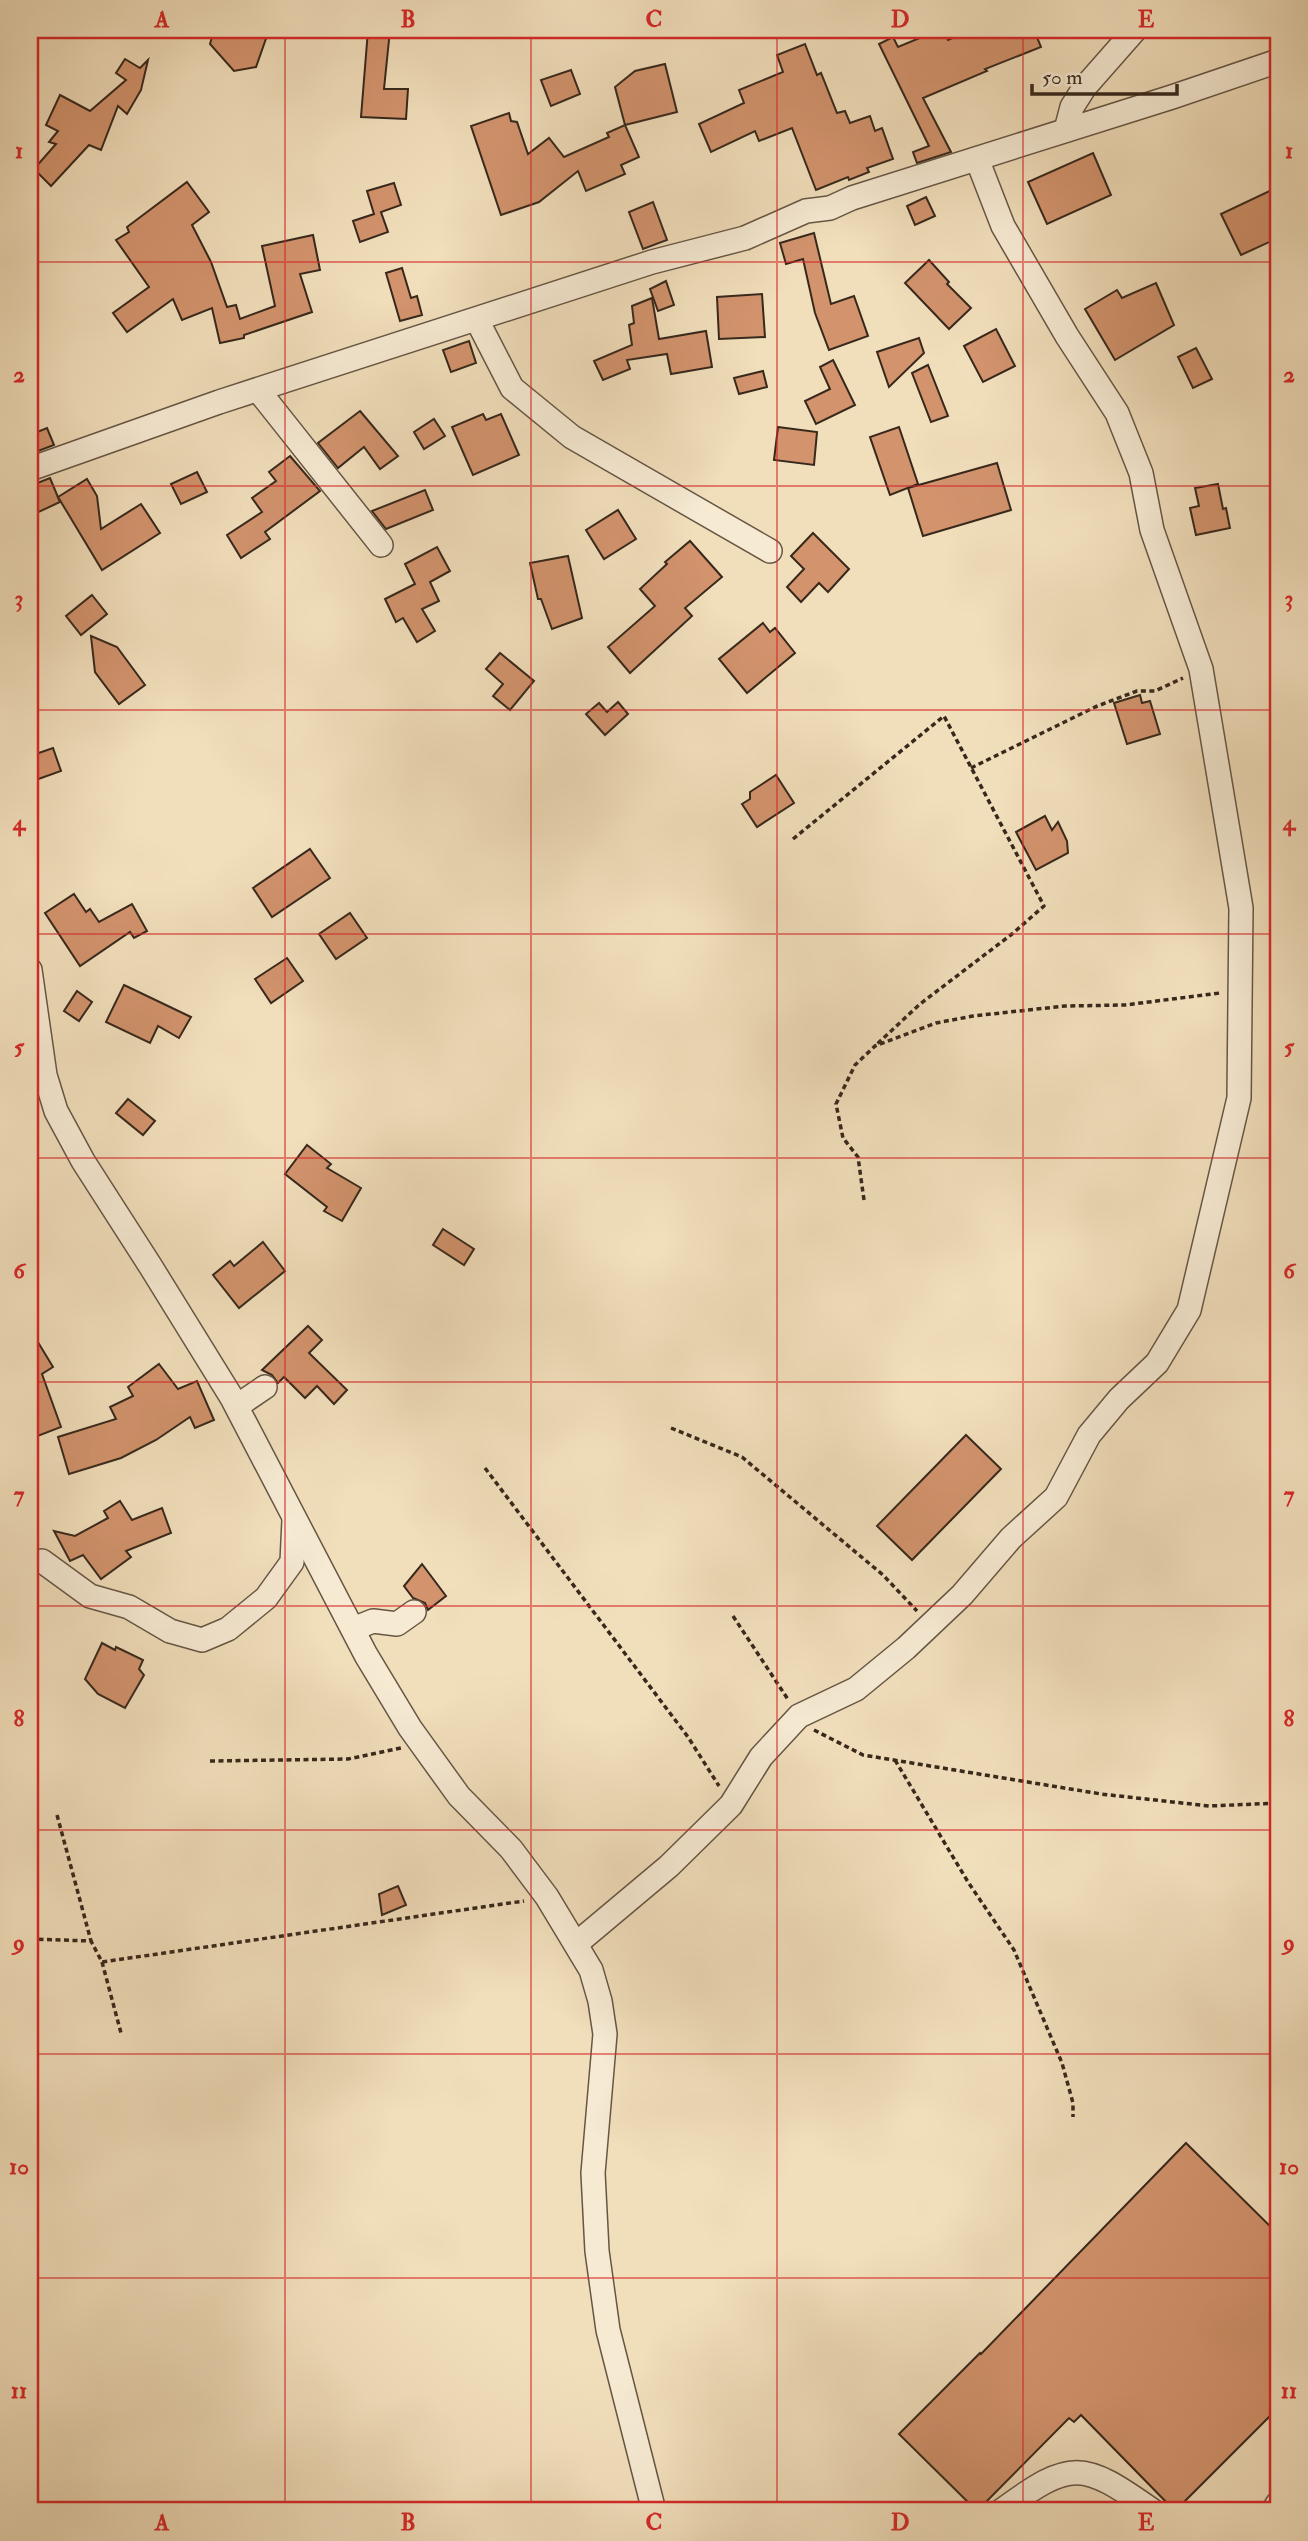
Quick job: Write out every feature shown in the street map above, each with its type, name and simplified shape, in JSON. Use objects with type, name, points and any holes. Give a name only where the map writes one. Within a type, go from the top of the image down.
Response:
[{"type":"street","points":[[1066,130],[1072,107],[1084,88],[1136,30]]},
{"type":"street","points":[[30,469],[258,390],[652,262],[745,238],[806,211],[830,208],[852,198],[1278,61]]},
{"type":"street","points":[[576,1944],[669,1866],[731,1805],[761,1757],[799,1716],[856,1689],[931,1625],[1011,1538],[1056,1497],[1089,1435],[1119,1399],[1157,1363],[1189,1310],[1238,1098],[1241,908],[1201,669],[1152,530],[1141,473],[1117,413],[1067,336],[1003,226],[976,159]]},
{"type":"street","points":[[477,320],[512,388],[572,437],[770,551]]},
{"type":"street","points":[[258,390],[381,545]]},
{"type":"street","points":[[30,970],[33,1014],[44,1075],[56,1111],[83,1161],[237,1406],[353,1629],[410,1728],[459,1796],[511,1849],[547,1897],[591,1970],[600,2001],[605,2034],[593,2173],[597,2251],[608,2330],[654,2511]]},
{"type":"street","points":[[237,1406],[265,1387]]},
{"type":"street","points":[[42,1561],[90,1595],[129,1607],[170,1631],[202,1640],[228,1629],[266,1598],[292,1562],[295,1517]]},
{"type":"street","points":[[353,1629],[373,1620],[397,1624],[414,1612]]},
{"type":"street","points":[[1001,2511],[1038,2484],[1062,2473],[1088,2473],[1113,2482],[1153,2511]]},
{"type":"street","points":[[1273,2511],[1278,2503]]},
{"type":"path","points":[[971,768],[1096,707],[1137,691],[1155,691],[1201,669]]},
{"type":"path","points":[[793,839],[944,716],[1044,906],[1012,934],[919,1004],[855,1066],[836,1104],[844,1138],[858,1157],[864,1200]]},
{"type":"path","points":[[875,1046],[936,1023],[973,1016],[1065,1006],[1125,1005],[1240,990]]},
{"type":"path","points":[[671,1428],[742,1457],[883,1575],[931,1625]]},
{"type":"path","points":[[485,1468],[688,1737],[731,1805]]},
{"type":"path","points":[[733,1616],[799,1716],[818,1734],[863,1755],[1114,1795],[1209,1806],[1278,1803]]},
{"type":"path","points":[[210,1761],[348,1759],[403,1747],[410,1728]]},
{"type":"path","points":[[895,1760],[968,1882],[1014,1950],[1062,2063],[1073,2103],[1073,2117]]},
{"type":"path","points":[[57,1815],[91,1941],[102,1962],[121,2033]]},
{"type":"path","points":[[102,1962],[547,1897]]},
{"type":"path","points":[[30,1939],[91,1941]]},
{"type":"building","points":[[214,30],[269,30],[256,67],[234,71],[210,44]]},
{"type":"building","points":[[368,30],[390,30],[384,89],[408,89],[406,119],[361,117]]},
{"type":"building","points":[[944,30],[948,40],[972,30],[1034,30],[1041,47],[923,98],[951,152],[917,163],[913,152],[929,146],[879,44],[893,37],[898,47]]},
{"type":"building","points":[[805,44],[817,75],[821,73],[837,113],[845,111],[850,123],[870,116],[875,131],[882,128],[893,159],[867,168],[869,172],[816,190],[792,128],[759,141],[755,131],[711,152],[699,124],[744,103],[739,90],[783,72],[777,55]]},
{"type":"building","points":[[125,59],[140,68],[148,60],[141,90],[127,114],[118,106],[101,150],[89,145],[51,186],[34,169],[56,144],[49,142],[58,131],[46,125],[60,95],[90,111],[126,80],[116,73]]},
{"type":"building","points":[[665,64],[677,112],[625,125],[615,87],[635,71]]},
{"type":"building","points":[[571,70],[580,94],[551,106],[541,80]]},
{"type":"building","points":[[509,113],[511,121],[517,122],[528,154],[549,138],[564,157],[609,137],[607,133],[625,125],[639,157],[621,165],[625,174],[586,191],[578,171],[539,202],[501,215],[471,126]]},
{"type":"building","points":[[1093,153],[1111,195],[1047,224],[1028,182]]},
{"type":"building","points":[[187,182],[209,212],[192,225],[211,262],[227,307],[236,305],[240,319],[275,306],[262,246],[313,235],[320,270],[300,274],[312,312],[244,335],[244,338],[220,343],[212,308],[182,320],[173,299],[127,332],[113,313],[149,287],[116,240],[129,232],[127,227]]},
{"type":"building","points":[[394,183],[401,205],[381,212],[388,232],[360,242],[353,221],[374,214],[367,191]]},
{"type":"building","points":[[1278,187],[1278,238],[1241,255],[1221,214]]},
{"type":"building","points":[[926,197],[935,216],[915,225],[907,206]]},
{"type":"building","points":[[653,202],[667,240],[643,249],[629,212]]},
{"type":"building","points":[[814,233],[831,304],[854,296],[868,336],[829,350],[815,313],[803,259],[786,264],[780,243]]},
{"type":"building","points":[[929,260],[949,282],[947,284],[971,308],[949,329],[905,283]]},
{"type":"building","points":[[402,268],[411,298],[417,296],[422,315],[400,321],[386,273]]},
{"type":"building","points":[[666,281],[674,305],[658,311],[650,289]]},
{"type":"building","points":[[1156,283],[1174,325],[1115,360],[1085,309],[1117,290],[1122,298]]},
{"type":"building","points":[[762,294],[765,337],[719,339],[717,297]]},
{"type":"building","points":[[652,298],[659,339],[706,331],[712,367],[671,374],[667,354],[627,360],[630,369],[603,380],[594,361],[632,345],[629,325],[634,323],[632,306]]},
{"type":"building","points":[[996,329],[1015,366],[983,382],[964,346]]},
{"type":"building","points":[[919,338],[924,353],[889,387],[877,352]]},
{"type":"building","points":[[469,341],[476,363],[451,372],[443,350]]},
{"type":"building","points":[[1196,348],[1212,379],[1193,388],[1178,357]]},
{"type":"building","points":[[833,360],[855,405],[816,424],[805,401],[830,389],[820,367]]},
{"type":"building","points":[[928,365],[948,416],[931,422],[912,373]]},
{"type":"building","points":[[763,371],[767,387],[739,394],[734,378]]},
{"type":"building","points":[[360,411],[398,456],[380,469],[364,447],[338,468],[318,443]]},
{"type":"building","points":[[483,414],[486,420],[501,414],[519,455],[473,475],[452,427]]},
{"type":"building","points":[[434,419],[445,436],[424,449],[414,432]]},
{"type":"building","points":[[778,427],[817,432],[814,465],[774,460]]},
{"type":"building","points":[[899,427],[918,484],[890,495],[870,437]]},
{"type":"building","points":[[47,428],[54,445],[30,454],[30,435]]},
{"type":"building","points":[[290,456],[320,491],[265,532],[270,539],[241,558],[227,535],[262,512],[252,498],[276,481],[269,472]]},
{"type":"building","points":[[997,463],[1011,510],[923,536],[908,488]]},
{"type":"building","points":[[197,472],[207,492],[181,504],[171,484]]},
{"type":"building","points":[[50,478],[60,502],[30,516],[30,486]]},
{"type":"building","points":[[87,479],[97,496],[101,529],[141,504],[160,533],[102,570],[58,497]]},
{"type":"building","points":[[1218,484],[1230,528],[1196,535],[1190,508],[1199,506],[1195,488]]},
{"type":"building","points":[[425,490],[433,510],[386,529],[372,511]]},
{"type":"building","points":[[618,510],[636,539],[604,559],[586,530]]},
{"type":"building","points":[[813,533],[849,569],[828,592],[819,583],[801,602],[787,587],[804,569],[791,556]]},
{"type":"building","points":[[690,541],[722,577],[685,608],[692,616],[630,673],[608,647],[655,606],[640,589],[667,564],[665,562]]},
{"type":"building","points":[[437,547],[450,571],[430,582],[439,601],[422,609],[435,631],[417,642],[403,618],[396,622],[385,599],[415,584],[405,564]]},
{"type":"building","points":[[568,556],[582,618],[552,629],[541,599],[538,599],[530,563]]},
{"type":"building","points":[[92,595],[107,614],[81,635],[66,616]]},
{"type":"building","points":[[763,623],[770,632],[775,628],[795,653],[747,693],[719,659]]},
{"type":"building","points":[[91,636],[117,647],[145,685],[119,704],[95,672]]},
{"type":"building","points":[[500,653],[534,681],[510,710],[493,696],[503,684],[486,669]]},
{"type":"building","points":[[1140,695],[1142,703],[1150,701],[1160,734],[1127,744],[1114,703]]},
{"type":"building","points":[[618,702],[628,714],[605,735],[586,714],[599,703],[607,712]]},
{"type":"building","points":[[53,748],[61,771],[30,782],[30,756]]},
{"type":"building","points":[[776,775],[794,803],[757,827],[742,804],[750,799],[750,792]]},
{"type":"building","points":[[1045,816],[1052,830],[1058,822],[1067,841],[1068,853],[1036,870],[1016,832]]},
{"type":"building","points":[[310,849],[330,878],[272,917],[253,888]]},
{"type":"building","points":[[74,894],[86,912],[90,909],[99,922],[132,904],[147,931],[134,938],[130,932],[80,966],[45,913]]},
{"type":"building","points":[[350,913],[367,938],[336,959],[319,934]]},
{"type":"building","points":[[287,958],[303,981],[271,1003],[255,979]]},
{"type":"building","points":[[124,985],[191,1017],[179,1038],[158,1026],[150,1043],[106,1022]]},
{"type":"building","points":[[77,991],[92,1002],[79,1021],[64,1011]]},
{"type":"building","points":[[128,1099],[155,1121],[143,1135],[116,1113]]},
{"type":"building","points":[[307,1145],[331,1164],[327,1168],[361,1188],[342,1221],[324,1211],[327,1207],[285,1174]]},
{"type":"building","points":[[443,1229],[474,1249],[464,1265],[433,1245]]},
{"type":"building","points":[[263,1242],[285,1271],[239,1308],[213,1275],[230,1261],[234,1266]]},
{"type":"building","points":[[308,1326],[322,1340],[309,1353],[347,1390],[334,1404],[317,1386],[305,1398],[284,1377],[278,1383],[272,1375],[262,1370]]},
{"type":"building","points":[[30,1329],[53,1367],[42,1374],[61,1427],[35,1437],[30,1423]]},
{"type":"building","points":[[159,1364],[178,1389],[197,1381],[214,1420],[195,1428],[190,1417],[156,1440],[121,1458],[69,1474],[58,1437],[116,1419],[110,1407],[133,1396],[128,1387]]},
{"type":"building","points":[[966,1435],[1001,1469],[912,1560],[877,1526]]},
{"type":"building","points":[[120,1501],[132,1520],[162,1508],[171,1533],[126,1551],[131,1557],[101,1579],[83,1555],[70,1561],[54,1531],[75,1536],[108,1518],[104,1511]]},
{"type":"building","points":[[422,1564],[446,1596],[428,1610],[425,1603],[413,1598],[404,1586]]},
{"type":"building","points":[[102,1643],[143,1660],[139,1669],[144,1675],[125,1708],[98,1694],[85,1679]]},
{"type":"building","points":[[398,1886],[406,1905],[382,1915],[379,1894]]},
{"type":"building","points":[[1186,2143],[1278,2234],[1278,2408],[1175,2511],[1081,2415],[1074,2422],[1069,2418],[977,2511],[899,2434],[981,2354]]}]
